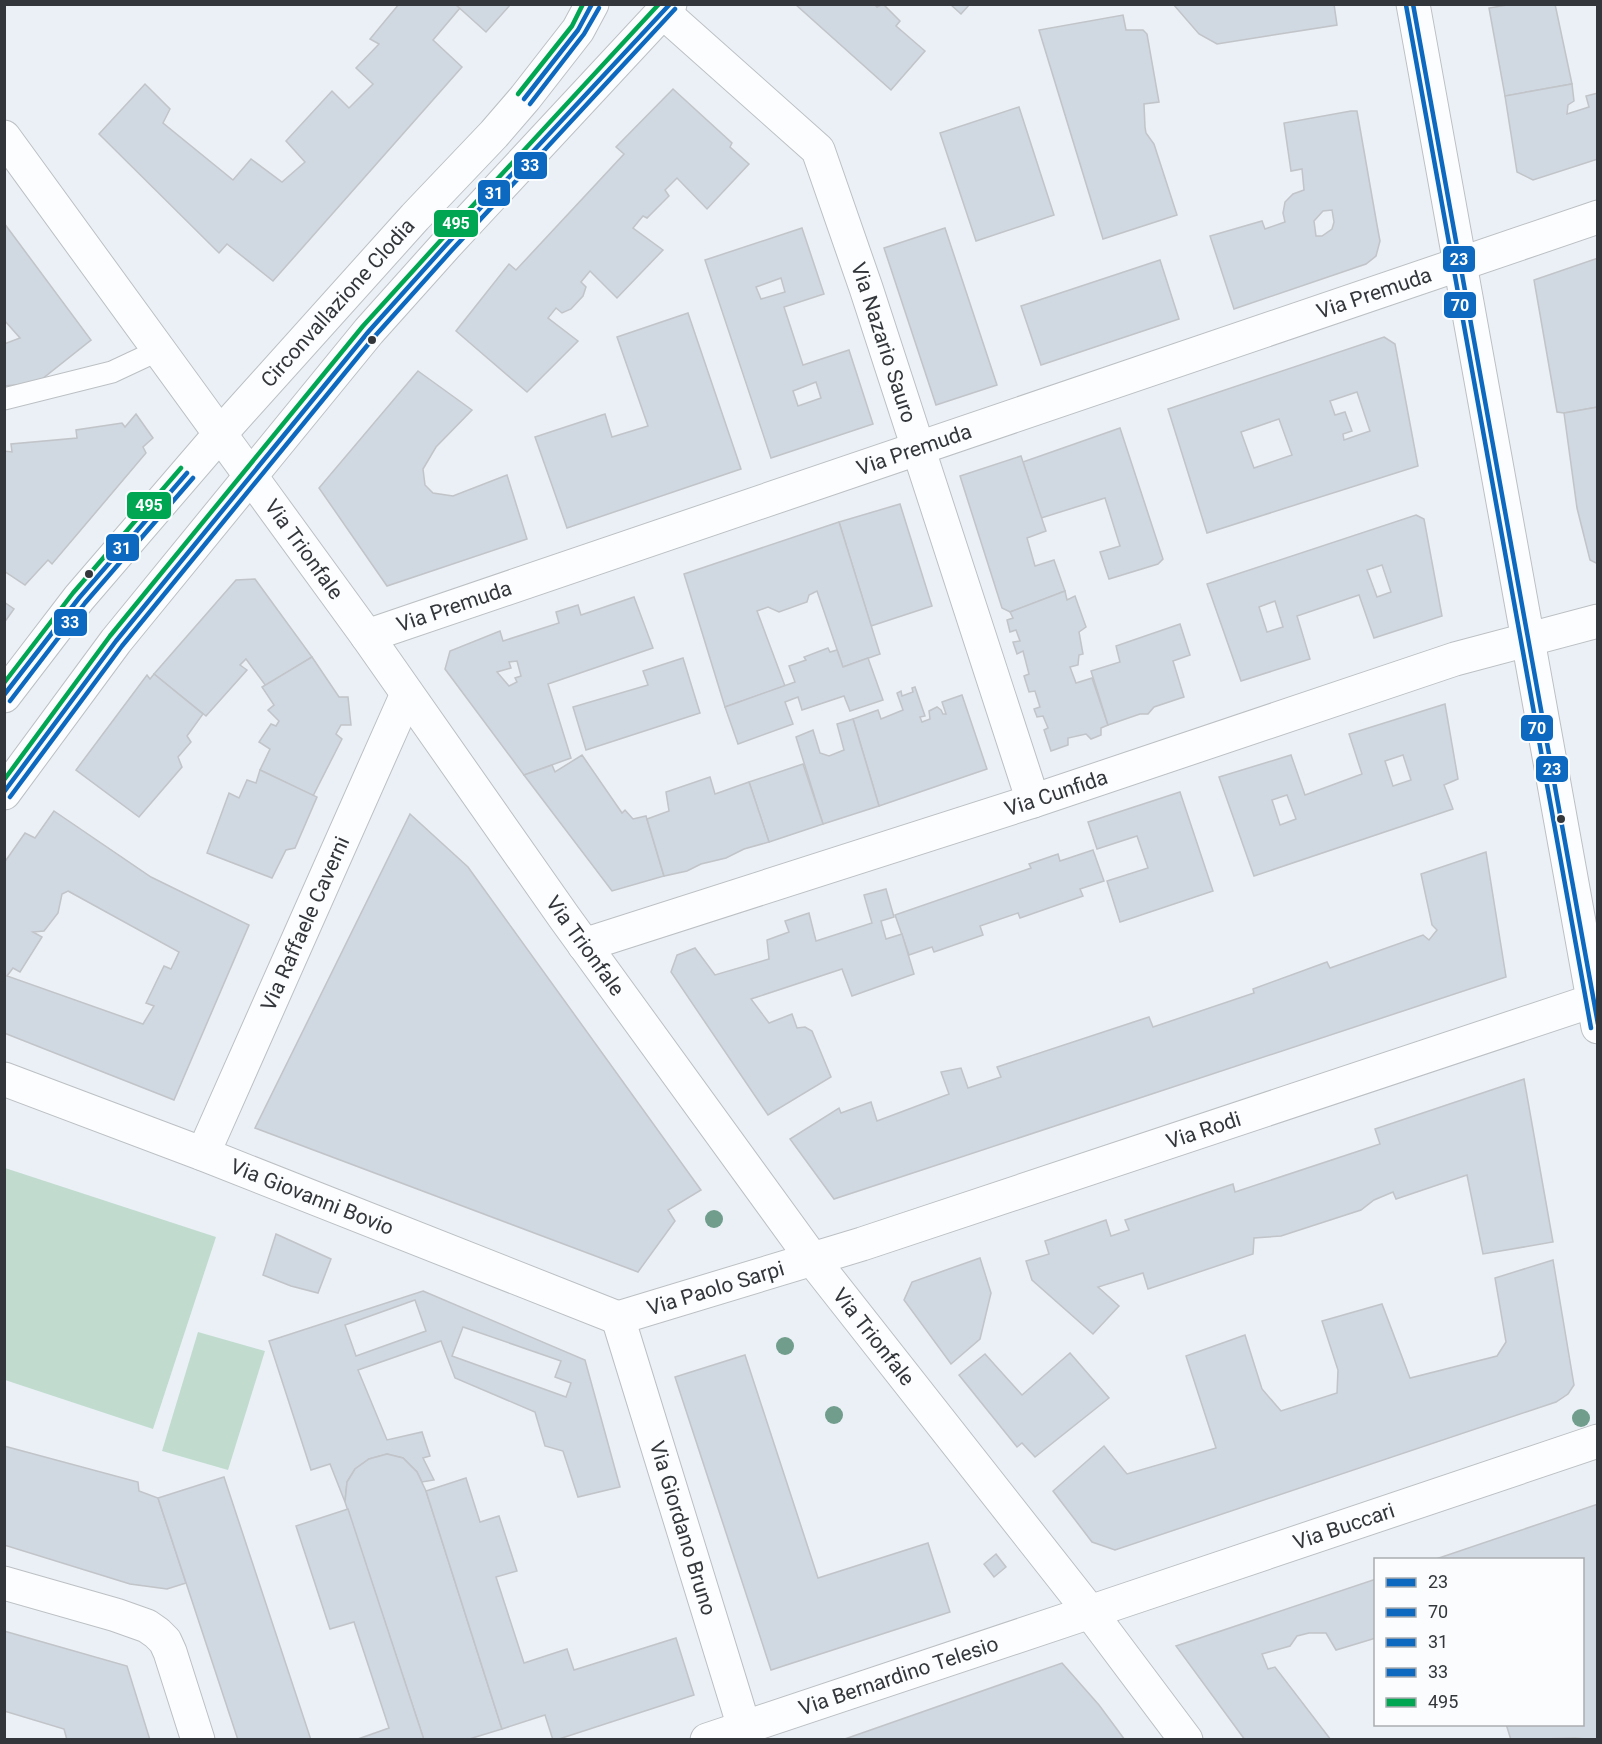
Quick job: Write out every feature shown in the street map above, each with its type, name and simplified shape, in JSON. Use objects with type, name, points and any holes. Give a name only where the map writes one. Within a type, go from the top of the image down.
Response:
[{"type":"street","name":"Circonvallazione Clodia","points":[[4,696],[79,598],[220,434],[415,217],[510,116],[572,38],[592,4]]},
{"type":"street","points":[[1413,4],[1596,1009]]},
{"type":"street","name":"Circonvallazione Clodia","points":[[4,793],[116,641],[377,322],[666,8]]},
{"type":"street","name":"Via Nazario Sauro","points":[[666,8],[818,150],[866,288],[1033,801]]},
{"type":"street","name":"Via Trionfale","points":[[4,137],[367,636],[584,945],[813,1260],[1090,1612],[1186,1740]]},
{"type":"street","name":"Via Premuda","points":[[367,636],[1598,217]]},
{"type":"street","name":"Via Cunfida","points":[[584,945],[1033,801],[1455,659],[1598,621]]},
{"type":"street","name":"Via Raffaele Caverni","points":[[203,1154],[407,694]]},
{"type":"street","name":"Via Rodi","points":[[813,1260],[1596,1009]]},
{"type":"street","name":"Via Giovanni Bovio","points":[[4,1079],[203,1154],[618,1318]]},
{"type":"street","name":"Via Paolo Sarpi","points":[[618,1318],[813,1260]]},
{"type":"street","name":"Via Giordano Bruno","points":[[618,1318],[746,1733]]},
{"type":"street","name":"Via Buccari","points":[[1090,1612],[1598,1441]]},
{"type":"street","points":[[4,1583],[116,1615],[147,1626],[158,1633],[170,1652],[198,1740]]},
{"type":"street","name":"Via Bernardino Telesio","points":[[707,1740],[746,1733],[1090,1612]]},
{"type":"lane","points":[[4,399],[112,372],[159,350]]},
{"type":"green space","points":[[5,1168],[216,1237],[153,1429],[5,1380]]},
{"type":"green space","points":[[198,1332],[265,1351],[228,1470],[162,1451]]},
{"type":"building","points":[[399,4],[455,4],[460,8],[433,40],[462,67],[273,281],[227,244],[219,253],[99,134],[145,84],[170,109],[163,123],[233,180],[251,159],[282,182],[305,162],[286,141],[332,91],[349,108],[373,84],[356,68],[379,44],[370,39]]},
{"type":"building","points":[[455,4],[511,4],[486,32]]},
{"type":"building","points":[[795,4],[874,4],[877,7],[883,4],[900,21],[896,26],[925,51],[891,90]]},
{"type":"building","points":[[950,4],[970,4],[961,14]]},
{"type":"building","points":[[1173,4],[1334,4],[1337,25],[1217,44],[1199,34]]},
{"type":"building","points":[[1513,4],[1555,4],[1572,84],[1505,96],[1489,8]]},
{"type":"building","points":[[1123,15],[1126,30],[1143,30],[1147,34],[1159,102],[1144,104],[1145,127],[1146,133],[1154,144],[1177,215],[1103,239],[1039,30]]},
{"type":"building","points":[[1572,84],[1574,101],[1568,105],[1567,114],[1589,107],[1586,96],[1598,93],[1598,159],[1533,180],[1517,172],[1505,96]]},
{"type":"building","points":[[673,89],[732,143],[730,147],[749,164],[707,209],[677,178],[665,190],[669,196],[647,218],[643,216],[633,228],[663,250],[617,298],[590,271],[581,282],[586,287],[583,296],[571,309],[562,313],[556,308],[548,318],[578,341],[527,392],[456,331],[509,264],[516,270],[624,154],[616,147]]},
{"type":"building","points":[[1019,107],[1054,215],[976,241],[940,133]]},
{"type":"building","points":[[1357,111],[1380,241],[1376,256],[1366,264],[1234,309],[1210,236],[1262,221],[1265,229],[1285,222],[1283,213],[1285,202],[1293,194],[1304,190],[1302,169],[1291,171],[1284,123]],"holes":[[[1332,210],[1334,222],[1332,229],[1322,236],[1316,236],[1314,221],[1323,211]]]},
{"type":"building","points":[[4,223],[91,340],[37,383],[4,386],[4,344],[20,338],[4,320]]},
{"type":"building","points":[[802,228],[824,294],[784,307],[803,365],[849,350],[873,424],[771,458],[705,260]],"holes":[[[781,278],[785,292],[761,299],[756,287]],[[816,382],[821,398],[798,406],[793,391]]]},
{"type":"building","points":[[945,228],[997,385],[936,405],[884,248]]},
{"type":"building","points":[[1598,258],[1598,407],[1564,413],[1557,412],[1534,280]]},
{"type":"building","points":[[1160,260],[1179,319],[1041,365],[1021,306]]},
{"type":"building","points":[[688,313],[741,469],[567,528],[535,437],[605,414],[612,437],[648,426],[617,337]]},
{"type":"building","points":[[1384,337],[1395,344],[1418,466],[1207,533],[1168,409]],"holes":[[[1357,392],[1370,431],[1344,440],[1343,434],[1352,431],[1345,412],[1335,415],[1330,401]],[[1279,419],[1292,455],[1254,468],[1241,432]]]},
{"type":"building","points":[[418,371],[472,410],[436,447],[423,469],[425,485],[433,493],[453,496],[507,475],[527,539],[387,586],[319,488]]},
{"type":"building","points":[[1598,407],[1598,564],[1590,560],[1577,508],[1564,413]]},
{"type":"building","points":[[136,414],[153,438],[143,447],[146,453],[52,564],[48,560],[25,585],[4,571],[4,451],[12,452],[11,444],[77,438],[76,430],[122,423],[125,427]]},
{"type":"building","points":[[1120,428],[1163,559],[1158,564],[1109,579],[1100,552],[1120,546],[1105,498],[1041,518],[1023,462]]},
{"type":"building","points":[[1021,456],[1046,531],[1027,538],[1035,566],[1054,560],[1065,591],[1010,612],[1002,608],[960,476]]},
{"type":"building","points":[[900,504],[932,606],[871,626],[839,522]]},
{"type":"building","points":[[1416,515],[1424,519],[1442,616],[1374,638],[1359,595],[1297,616],[1310,659],[1241,681],[1207,584]],"holes":[[[1382,565],[1391,592],[1377,597],[1367,570]],[[1275,601],[1283,627],[1267,632],[1259,607]]]},
{"type":"building","points":[[839,522],[880,654],[843,667],[817,591],[809,595],[807,602],[779,612],[768,607],[757,611],[785,686],[725,707],[684,574]]},
{"type":"building","points":[[255,579],[312,657],[266,686],[246,659],[240,665],[247,670],[206,716],[154,674],[236,580]]},
{"type":"building","points":[[1065,591],[1067,600],[1075,596],[1086,627],[1079,632],[1083,654],[1079,655],[1078,665],[1070,667],[1076,683],[1092,678],[1108,725],[1101,728],[1101,735],[1091,739],[1086,734],[1068,738],[1068,745],[1051,751],[1044,730],[1048,728],[1043,716],[1037,717],[1034,709],[1040,707],[1035,691],[1029,692],[1024,676],[1029,674],[1023,651],[1017,654],[1013,642],[1020,641],[1016,630],[1010,632],[1007,620],[1013,618],[1010,612]]},
{"type":"building","points":[[634,597],[653,648],[548,684],[571,758],[524,775],[445,669],[450,651],[500,631],[503,641],[559,623],[556,612],[578,605],[581,615]],"holes":[[[517,661],[521,676],[515,678],[517,682],[509,686],[497,672],[511,668],[509,662]]]},
{"type":"building","points":[[4,602],[14,609],[4,623]]},
{"type":"building","points":[[1180,624],[1190,655],[1173,661],[1184,697],[1154,707],[1148,714],[1140,714],[1108,725],[1091,671],[1120,662],[1116,646]]},
{"type":"building","points":[[828,648],[830,652],[837,650],[843,667],[868,658],[883,700],[850,711],[844,696],[802,710],[798,697],[785,702],[793,724],[738,744],[725,707],[795,682],[789,666],[806,660],[804,657]]},
{"type":"building","points":[[312,657],[339,697],[348,697],[351,725],[341,725],[336,734],[342,739],[313,796],[260,770],[270,749],[259,742],[271,724],[276,726],[279,721],[268,710],[274,705],[262,687]]},
{"type":"building","points":[[683,658],[700,713],[586,750],[573,707],[648,685],[643,671]]},
{"type":"building","points":[[154,674],[203,714],[187,736],[191,742],[178,757],[182,767],[139,817],[76,770],[147,675],[150,679]]},
{"type":"building","points":[[915,687],[925,716],[920,717],[922,722],[930,719],[929,711],[937,707],[943,714],[946,714],[942,702],[962,695],[987,769],[879,806],[853,719],[878,710],[881,719],[903,710],[897,693],[901,691],[902,696],[913,692],[912,688]]},
{"type":"building","points":[[1445,704],[1458,779],[1444,785],[1453,809],[1254,876],[1219,777],[1291,755],[1305,795],[1362,774],[1349,734]],"holes":[[[1403,755],[1411,780],[1393,786],[1385,761]],[[1287,795],[1296,819],[1280,825],[1272,800]]]},
{"type":"building","points":[[853,719],[879,806],[823,824],[796,737],[813,730],[820,753],[829,756],[844,750],[837,724]]},
{"type":"building","points":[[582,755],[622,813],[625,810],[633,819],[646,816],[664,876],[612,891],[524,775],[552,765],[555,772]]},
{"type":"building","points":[[803,764],[823,824],[769,842],[749,782]]},
{"type":"building","points":[[260,770],[317,797],[295,848],[286,850],[272,878],[207,853],[229,793],[239,798],[247,780],[256,783]]},
{"type":"building","points":[[710,777],[715,794],[749,782],[769,842],[744,849],[726,858],[701,864],[687,871],[664,876],[647,819],[669,811],[666,792]]},
{"type":"building","points":[[1180,792],[1213,891],[1120,922],[1107,881],[1148,868],[1137,836],[1097,849],[1088,822]]},
{"type":"building","points":[[54,811],[151,877],[249,925],[174,1100],[4,1033],[4,863],[25,833],[35,838]],"holes":[[[68,891],[179,952],[171,969],[164,966],[146,1003],[154,1006],[143,1024],[7,976],[13,968],[20,972],[42,937],[33,932],[44,931],[58,913],[62,894]]]},
{"type":"building","points":[[410,814],[468,867],[701,1190],[668,1210],[675,1221],[638,1272],[255,1128]]},
{"type":"building","points":[[1093,850],[1104,881],[1080,889],[1083,896],[1020,918],[1018,913],[980,926],[983,935],[934,952],[932,947],[909,955],[895,915],[1031,868],[1029,864],[1058,854],[1060,861]]},
{"type":"building","points":[[1486,852],[1506,977],[834,1199],[790,1139],[839,1108],[841,1113],[871,1102],[877,1121],[949,1094],[941,1072],[961,1068],[968,1088],[1001,1077],[997,1067],[1149,1017],[1153,1027],[1254,993],[1253,989],[1327,962],[1330,968],[1423,935],[1429,940],[1437,930],[1432,925],[1421,874]]},
{"type":"building","points":[[886,889],[894,917],[881,921],[886,939],[902,934],[914,974],[852,996],[842,969],[751,999],[769,1023],[792,1014],[797,1028],[805,1027],[812,1031],[831,1077],[768,1115],[671,972],[677,955],[695,948],[715,975],[769,959],[767,940],[789,932],[785,921],[809,913],[816,941],[872,923],[864,895]]},
{"type":"building","points":[[1524,1079],[1553,1242],[1483,1254],[1467,1175],[1396,1199],[1393,1192],[1374,1200],[1361,1210],[1281,1236],[1254,1238],[1253,1254],[1148,1289],[1143,1273],[1098,1287],[1119,1306],[1093,1334],[1032,1280],[1026,1261],[1049,1254],[1045,1241],[1106,1220],[1111,1236],[1129,1230],[1125,1220],[1233,1184],[1235,1192],[1380,1144],[1375,1129]]},
{"type":"building","points":[[276,1234],[331,1259],[318,1293],[263,1275]]},
{"type":"building","points":[[980,1258],[991,1293],[980,1339],[951,1364],[904,1300],[912,1282]]},
{"type":"building","points":[[1553,1260],[1574,1385],[1568,1394],[1556,1402],[1115,1550],[1092,1542],[1053,1491],[1104,1446],[1127,1474],[1216,1448],[1186,1356],[1245,1335],[1262,1389],[1281,1411],[1337,1393],[1338,1370],[1322,1321],[1382,1304],[1410,1378],[1497,1356],[1506,1342],[1495,1278]]},
{"type":"building","points":[[423,1291],[585,1360],[620,1487],[578,1497],[563,1451],[545,1446],[535,1412],[455,1378],[441,1341],[358,1370],[387,1440],[422,1432],[430,1456],[423,1458],[434,1480],[422,1482],[417,1472],[403,1458],[387,1454],[369,1459],[355,1469],[347,1482],[345,1502],[330,1464],[311,1470],[269,1341]],"holes":[[[415,1300],[426,1331],[356,1356],[345,1325]],[[463,1327],[561,1361],[555,1377],[571,1383],[566,1397],[452,1356]]]},
{"type":"building","points":[[1070,1353],[1109,1398],[1035,1457],[1022,1443],[1017,1447],[959,1375],[985,1354],[1022,1395]]},
{"type":"building","points":[[745,1355],[818,1578],[928,1543],[950,1612],[771,1670],[675,1377]]},
{"type":"building","points":[[4,1446],[138,1482],[139,1491],[158,1498],[186,1583],[167,1589],[130,1584],[4,1545]]},
{"type":"building","points":[[387,1454],[403,1458],[417,1472],[426,1491],[502,1729],[466,1740],[424,1740],[345,1502],[347,1482],[355,1469],[369,1459]]},
{"type":"building","points":[[224,1477],[311,1740],[238,1740],[158,1498]]},
{"type":"building","points":[[466,1478],[480,1522],[499,1516],[517,1571],[496,1577],[524,1663],[567,1649],[574,1670],[676,1638],[694,1695],[556,1740],[553,1740],[545,1715],[502,1729],[426,1491]]},
{"type":"building","points":[[1598,1504],[1598,1740],[1575,1738],[1511,1740],[1507,1726],[1584,1726],[1584,1558],[1439,1558]]},
{"type":"building","points":[[348,1509],[424,1740],[355,1740],[389,1728],[354,1622],[330,1629],[296,1526]]},
{"type":"building","points":[[996,1554],[1006,1567],[994,1577],[984,1564]]},
{"type":"building","points":[[1374,1580],[1374,1639],[1336,1650],[1326,1633],[1309,1633],[1297,1636],[1290,1646],[1262,1654],[1268,1669],[1275,1667],[1331,1740],[1245,1740],[1176,1646]]},
{"type":"building","points":[[4,1631],[127,1666],[150,1740],[67,1740],[64,1729],[4,1711]]},
{"type":"building","points":[[1062,1663],[1099,1705],[1125,1740],[842,1740]]},
{"type":"transit line","name":"495","points":[[518,94],[572,26],[583,4]]},
{"type":"transit line","name":"31","points":[[524,99],[578,30],[592,4]]},
{"type":"transit line","name":"495","points":[[4,780],[110,636],[363,326],[659,4]]},
{"type":"transit line","name":"31","points":[[4,792],[116,641],[369,331],[670,4]]},
{"type":"transit line","name":"23","points":[[1413,4],[1598,1024]]},
{"type":"transit line","name":"70","points":[[1406,5],[1591,1028]]},
{"type":"transit line","name":"33","points":[[530,104],[584,34],[599,8]]},
{"type":"transit line","name":"33","points":[[10,797],[122,646],[375,336],[675,9]]},
{"type":"transit line","name":"495","points":[[4,683],[73,593],[181,468]]},
{"type":"transit line","name":"31","points":[[4,695],[79,598],[187,473]]},
{"type":"transit line","name":"33","points":[[10,701],[85,603],[193,478]]}]
